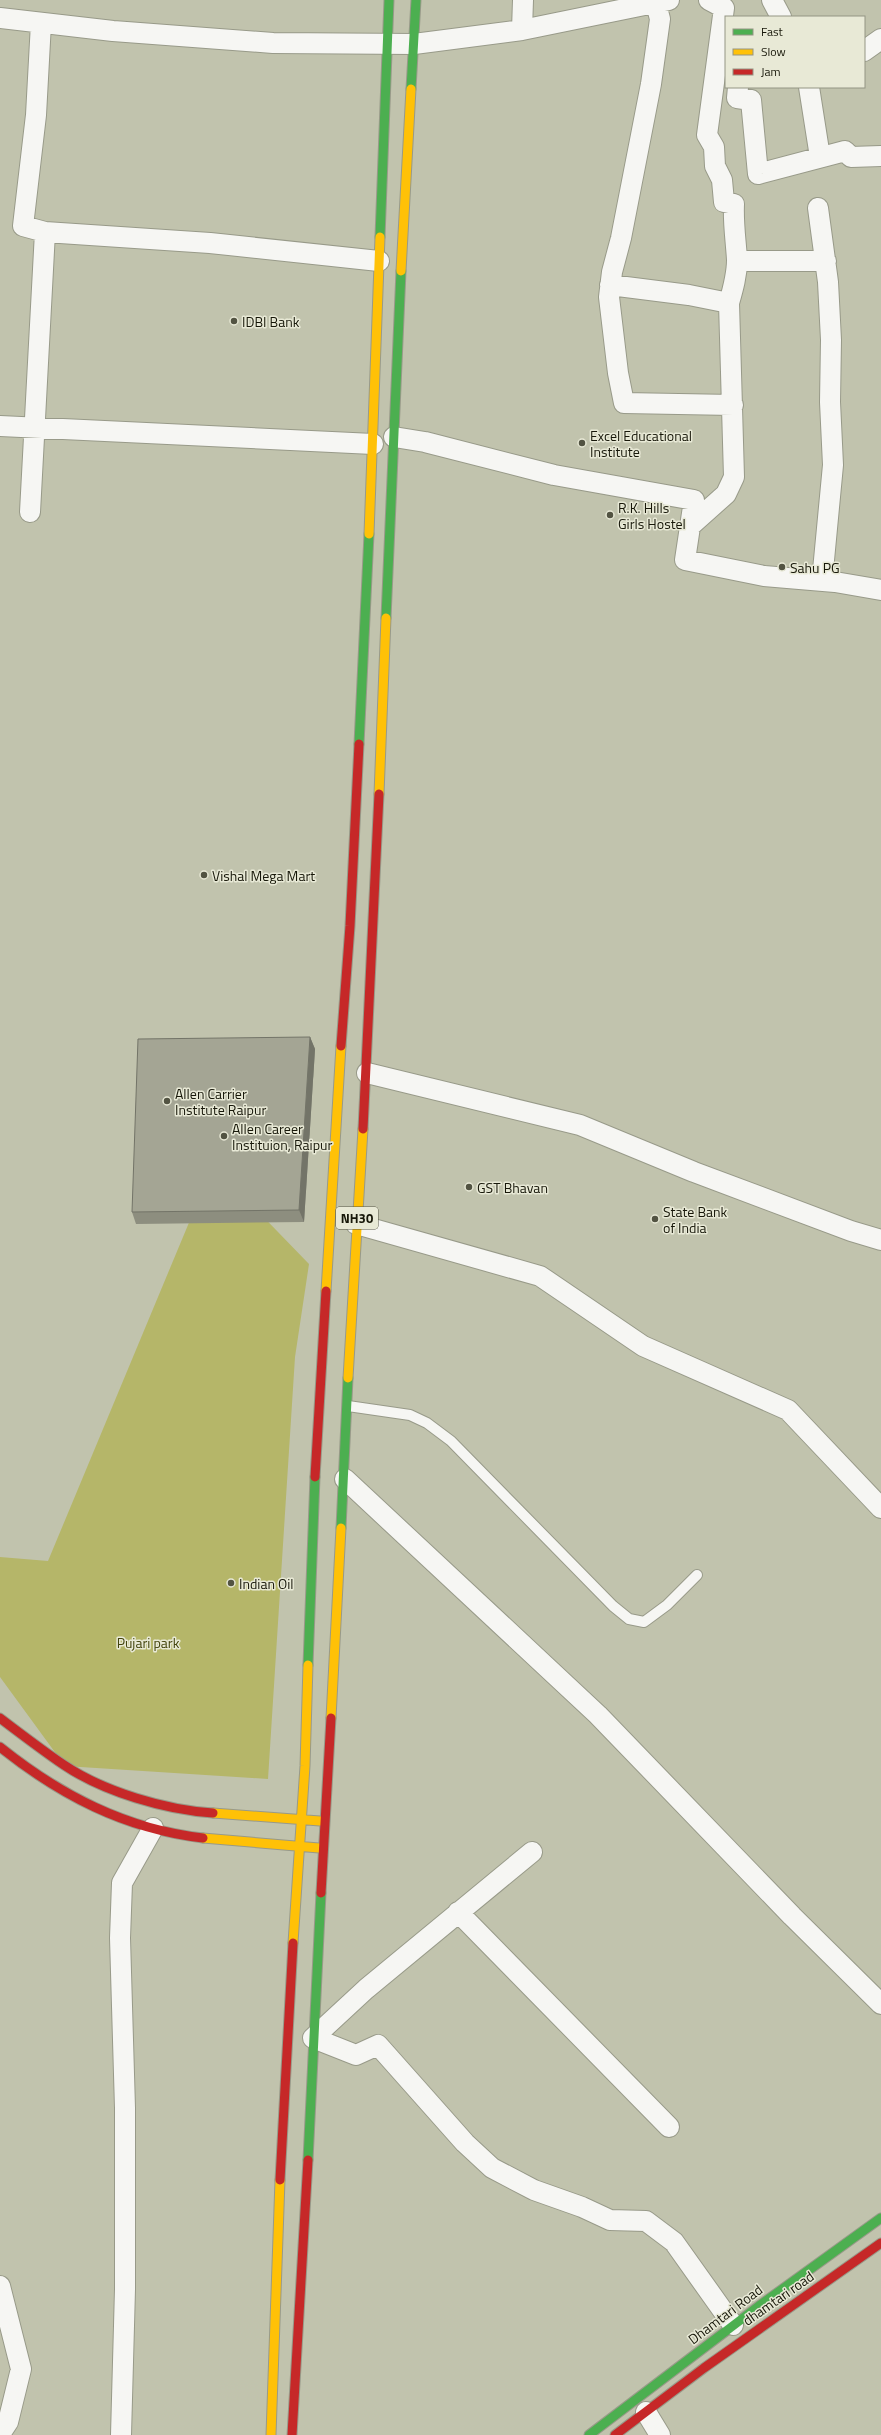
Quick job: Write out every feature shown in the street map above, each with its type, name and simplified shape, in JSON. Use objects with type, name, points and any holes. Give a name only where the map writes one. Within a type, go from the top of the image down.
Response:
[{"type":"main road","name":"NH30","points":[[271,2435],[283,2098],[302,1819],[313,1512],[335,1123],[350,926],[373,444],[388,0]]},
{"type":"main road","name":"NH30","points":[[292,2435],[305,2221],[322,1848],[345,1479],[356,1224],[367,1073],[394,437],[416,0]]},
{"type":"main road","points":[[0,1718],[65,1766],[112,1789],[185,1811],[324,1821]]},
{"type":"main road","points":[[2,1752],[73,1798],[95,1809],[153,1828],[180,1835],[322,1848]]},
{"type":"main road","name":"Dhamtari Road","points":[[589,2435],[734,2325],[881,2218]]},
{"type":"main road","name":"dhamtari road","points":[[615,2435],[704,2368],[881,2243]]},
{"type":"street","points":[[522,30],[523,0]]},
{"type":"street","points":[[772,0],[780,16]]},
{"type":"street","points":[[0,18],[113,31],[273,43],[414,44],[522,30],[660,1],[660,19],[651,84],[608,297],[614,351],[624,402],[733,405]]},
{"type":"street","points":[[689,527],[726,494],[734,477],[729,303],[735,280],[737,261],[733,233],[734,204],[724,202],[722,180],[715,166],[714,147],[707,135],[720,78],[724,3]]},
{"type":"street","points":[[41,23],[36,115],[23,226],[45,232],[210,243],[379,261]]},
{"type":"street","points":[[865,50],[881,39]]},
{"type":"street","points":[[738,88],[737,98],[751,100],[758,174],[845,151],[851,157],[881,156]]},
{"type":"street","points":[[809,88],[820,158]]},
{"type":"street","points":[[818,208],[826,261],[831,340],[830,402],[833,466],[822,581]]},
{"type":"street","points":[[30,512],[33,428],[45,232]]},
{"type":"street","points":[[737,261],[826,261]]},
{"type":"street","points":[[610,285],[688,295],[729,303]]},
{"type":"street","points":[[0,426],[373,444]]},
{"type":"street","points":[[394,437],[425,442],[554,475],[694,500],[685,560],[764,576],[822,581],[881,590]]},
{"type":"street","points":[[367,1073],[580,1125],[694,1172],[851,1231],[881,1240]]},
{"type":"street","points":[[356,1224],[540,1276],[643,1346],[788,1410],[881,1508]]},
{"type":"street","points":[[345,1479],[598,1715],[786,1910],[881,2004]]},
{"type":"street","points":[[121,2435],[125,2289],[125,2108],[120,1938],[122,1883],[153,1828]]},
{"type":"street","points":[[532,1852],[366,1989],[313,2038],[356,2055],[378,2044],[465,2143],[492,2168],[534,2190],[582,2207],[610,2220],[646,2221],[674,2242],[734,2325]]},
{"type":"street","points":[[458,1912],[669,2127]]},
{"type":"street","points":[[0,2286],[21,2369],[8,2422],[0,2434]]},
{"type":"street","points":[[646,2412],[660,2435]]},
{"type":"lane","points":[[348,1406],[410,1415],[428,1423],[451,1441],[613,1606],[629,1619],[644,1622],[654,1616],[697,1575]]},
{"type":"green space","name":"Pujari park","points":[[213,1165],[309,1264],[295,1357],[268,1779],[65,1766],[0,1677],[0,1557],[48,1561]]},
{"type":"building","name":"Allen Career Instituion, Raipur","points":[[310,1037],[299,1210],[132,1212],[138,1039]]},
{"type":"traffic: fast","points":[[380,237],[389,0]]},
{"type":"traffic: fast","points":[[411,89],[416,0]]},
{"type":"traffic: fast","points":[[386,618],[401,271]]},
{"type":"traffic: fast","points":[[359,744],[369,534]]},
{"type":"traffic: fast","points":[[341,1528],[348,1378]]},
{"type":"traffic: fast","points":[[308,1665],[315,1477]]},
{"type":"traffic: fast","points":[[308,2160],[321,1893]]},
{"type":"traffic: fast","points":[[589,2435],[759,2306],[881,2218]]},
{"type":"traffic: slow","points":[[401,271],[411,89]]},
{"type":"traffic: slow","points":[[369,534],[380,237]]},
{"type":"traffic: slow","points":[[379,794],[386,618]]},
{"type":"traffic: slow","points":[[326,1291],[341,1046]]},
{"type":"traffic: slow","points":[[348,1378],[363,1129]]},
{"type":"traffic: slow","points":[[331,1718],[341,1528]]},
{"type":"traffic: slow","points":[[293,1943],[305,1766],[308,1665]]},
{"type":"traffic: slow","points":[[213,1813],[320,1821]]},
{"type":"traffic: slow","points":[[203,1838],[319,1848]]},
{"type":"traffic: slow","points":[[271,2435],[280,2180]]},
{"type":"traffic: jam","points":[[341,1046],[350,926],[359,744]]},
{"type":"traffic: jam","points":[[363,1129],[379,794]]},
{"type":"traffic: jam","points":[[315,1477],[326,1291]]},
{"type":"traffic: jam","points":[[0,1718],[40,1748],[80,1775],[116,1791],[156,1804],[213,1813]]},
{"type":"traffic: jam","points":[[321,1893],[331,1718]]},
{"type":"traffic: jam","points":[[0,1747],[46,1780],[70,1795],[95,1807],[120,1818],[147,1827],[203,1838]]},
{"type":"traffic: jam","points":[[280,2180],[293,1943]]},
{"type":"traffic: jam","points":[[292,2435],[308,2160]]},
{"type":"traffic: jam","points":[[615,2435],[704,2368],[881,2243]]},
{"type":"place","name":"IDBI Bank","points":[[234,321]]},
{"type":"place","name":"Excel Educational Institute","points":[[582,443]]},
{"type":"place","name":"R.K. Hills Girls Hostel","points":[[610,515]]},
{"type":"place","name":"Sahu PG","points":[[782,567]]},
{"type":"place","name":"Vishal Mega Mart","points":[[204,875]]},
{"type":"place","name":"Allen Carrier Institute Raipur","points":[[167,1101]]},
{"type":"place","name":"Allen Career Instituion, Raipur","points":[[224,1136]]},
{"type":"place","name":"GST Bhavan","points":[[469,1187]]},
{"type":"place","name":"State Bank of India","points":[[655,1219]]},
{"type":"place","name":"Indian Oil","points":[[231,1583]]}]
